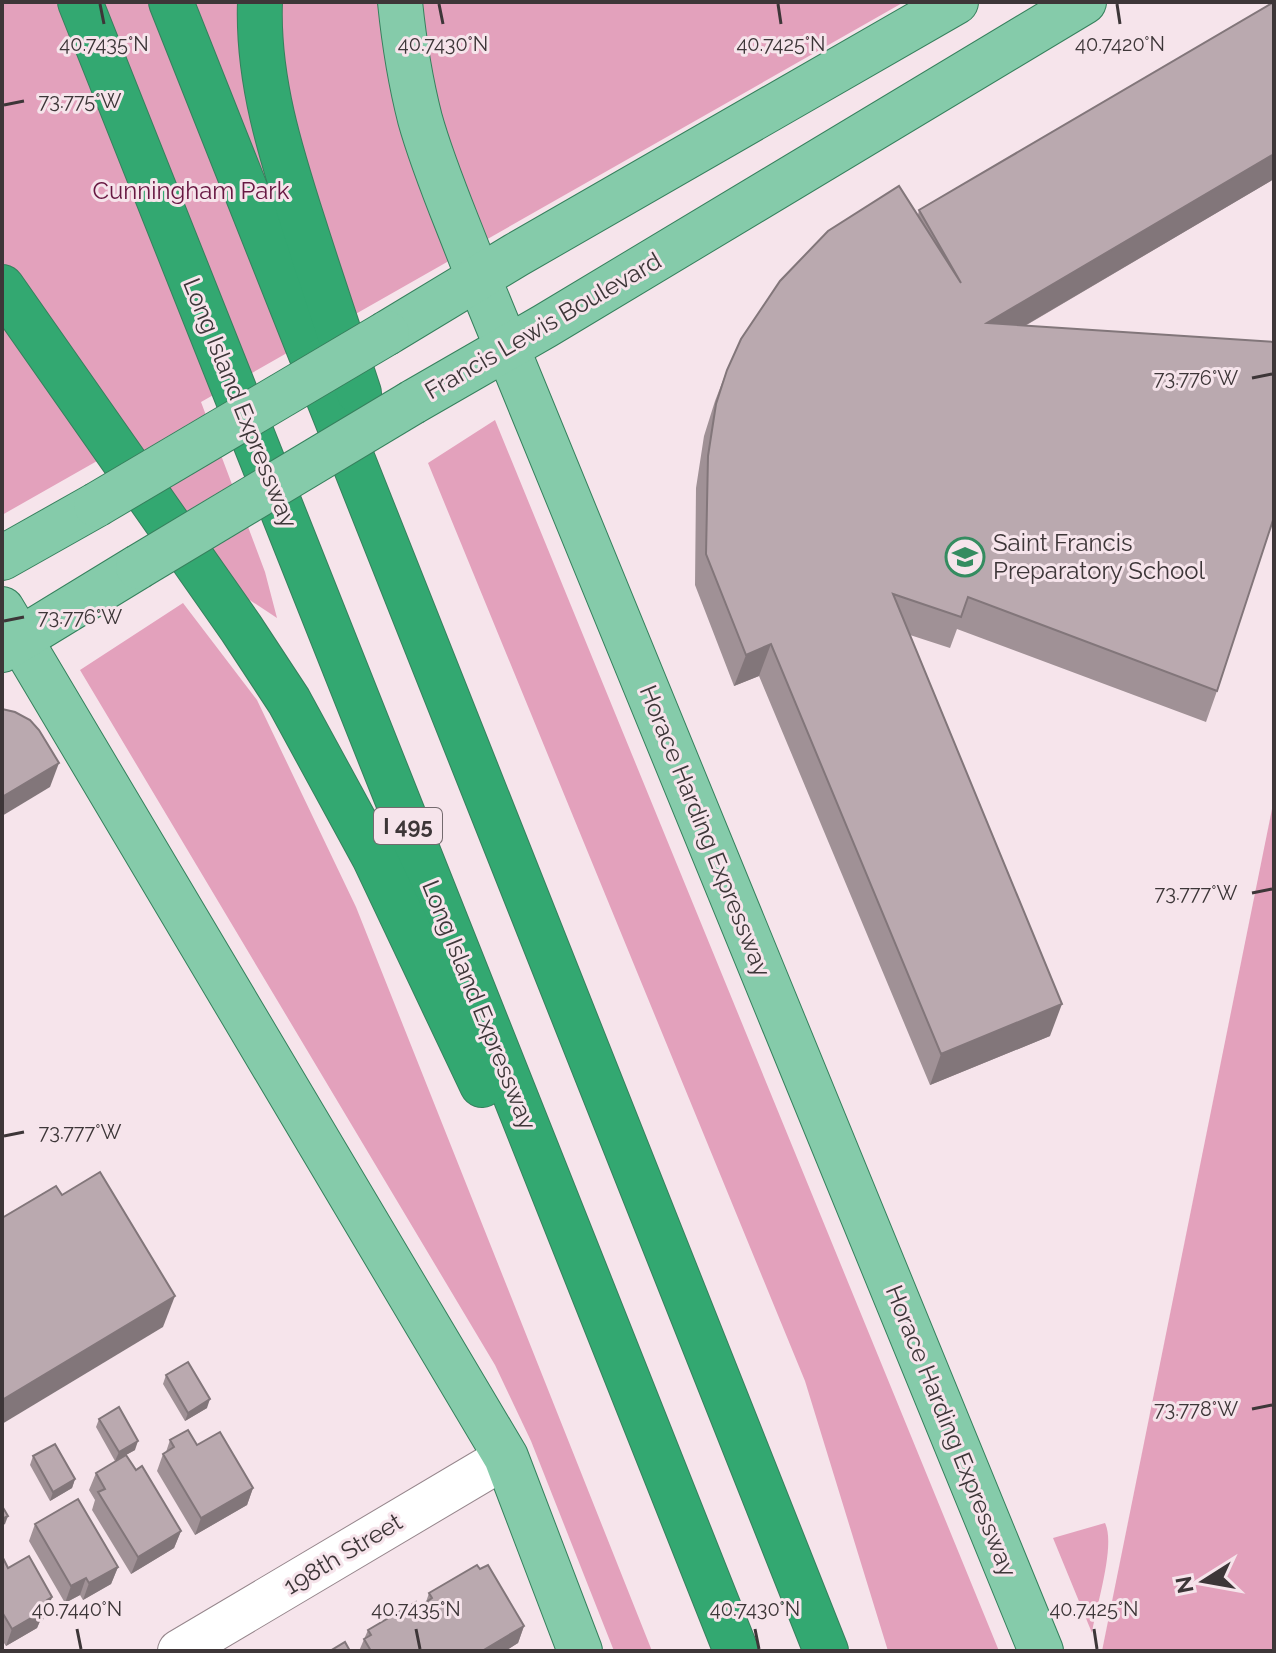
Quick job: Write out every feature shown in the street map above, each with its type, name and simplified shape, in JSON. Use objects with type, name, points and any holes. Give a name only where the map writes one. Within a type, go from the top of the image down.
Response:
[{"type":"highway","name":"Long Island Expressway","points":[[80,2],[736,1651]]},
{"type":"highway","points":[[171,2],[826,1651]]},
{"type":"highway","points":[[260,2],[263,67],[286,169],[501,833]]},
{"type":"highway","points":[[2,287],[289,701],[374,857],[661,1462]]},
{"type":"main road","name":"Horace Harding Expressway","points":[[400,2],[406,56],[421,119],[478,277],[1041,1651]]},
{"type":"main road","points":[[2,558],[478,277],[956,2]]},
{"type":"main road","name":"Francis Lewis Boulevard","points":[[8,632],[138,567],[1084,2]]},
{"type":"main road","points":[[8,632],[506,1457],[580,1651]]},
{"type":"street","name":"198th Street","points":[[179,1651],[506,1457]]},
{"type":"green space","name":"Cunningham Park","points":[[2,2],[904,2],[201,402],[265,572],[277,618],[239,593],[134,440],[2,515]]},
{"type":"green space","points":[[495,420],[999,1651],[888,1651],[805,1381],[428,463]]},
{"type":"green space","points":[[183,603],[257,700],[356,907],[652,1651],[614,1651],[531,1441],[495,1365],[80,670]]},
{"type":"green space","points":[[1274,799],[1274,1651],[1102,1651]]},
{"type":"green space","points":[[1105,1523],[1108,1533],[1107,1561],[1092,1633],[1053,1538]]},
{"type":"building","points":[[1274,2],[1274,154],[987,323],[1274,342],[1274,517],[1217,691],[968,597],[961,617],[893,594],[1062,1004],[941,1054],[771,644],[746,655],[706,554],[708,456],[716,404],[741,339],[780,281],[828,231],[899,186],[961,283],[919,210]]},
{"type":"building","points":[[2,709],[30,720],[59,763],[2,797]]},
{"type":"building","points":[[100,1172],[175,1296],[2,1400],[2,1218],[56,1186],[62,1195]]},
{"type":"building","points":[[188,1362],[210,1399],[188,1413],[166,1375]]},
{"type":"building","points":[[119,1407],[138,1441],[119,1452],[99,1419]]},
{"type":"building","points":[[188,1430],[197,1445],[220,1432],[253,1488],[201,1518],[163,1454],[174,1447],[170,1440]]},
{"type":"building","points":[[55,1444],[75,1479],[53,1492],[33,1456]]},
{"type":"building","points":[[126,1455],[136,1470],[142,1466],[181,1531],[138,1557],[98,1492],[105,1489],[96,1473]]},
{"type":"building","points":[[78,1499],[118,1567],[89,1583],[86,1578],[71,1586],[35,1524]]},
{"type":"building","points":[[2,1556],[8,1568],[29,1556],[52,1597],[47,1600],[49,1603],[40,1607],[43,1611],[12,1629],[2,1612]]},
{"type":"building","points":[[477,1565],[480,1569],[488,1565],[524,1626],[482,1651],[371,1651],[364,1639],[371,1635],[368,1630],[416,1602],[418,1606],[425,1603],[432,1598],[429,1593]]},
{"type":"building","points":[[345,1642],[350,1651],[330,1651]]},
{"type":"place","name":"Saint Francis Preparatory School","points":[[965,557]]}]
